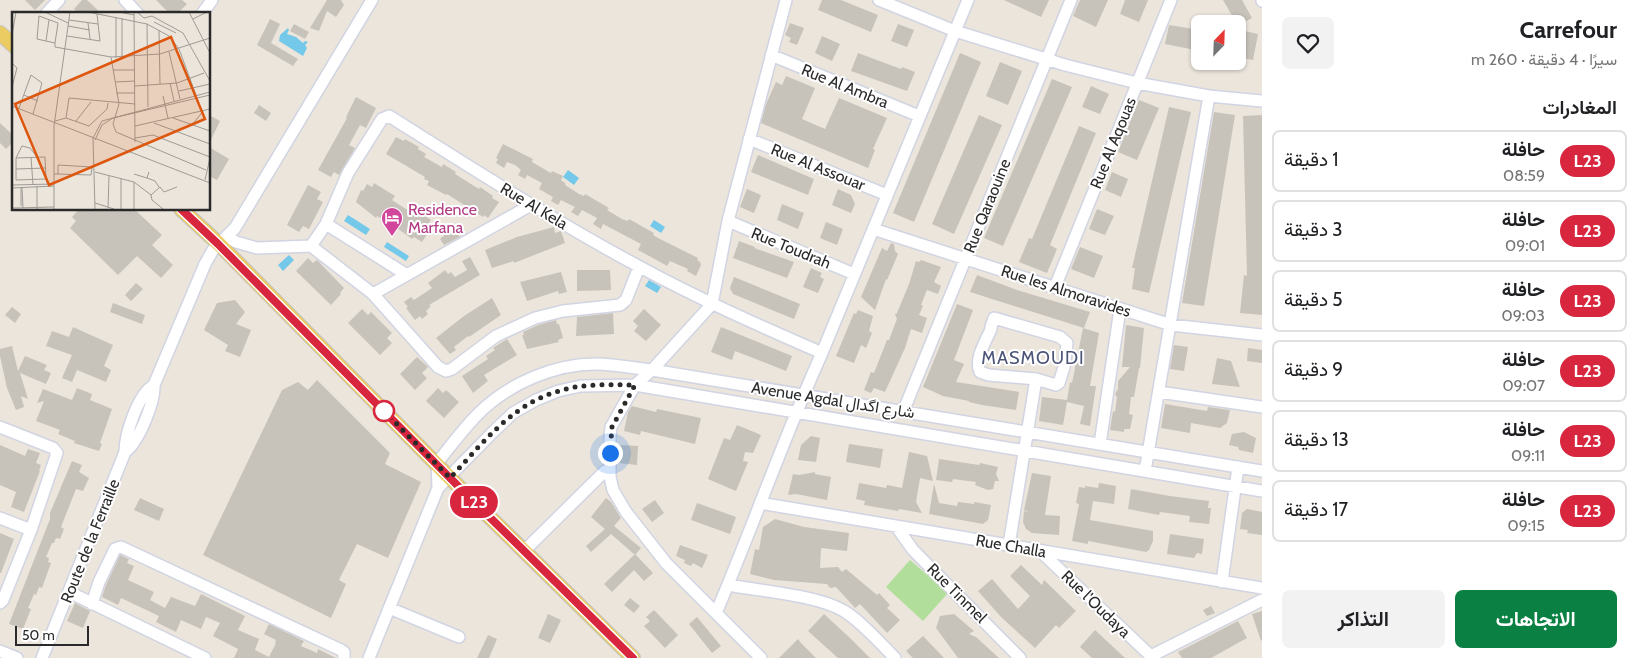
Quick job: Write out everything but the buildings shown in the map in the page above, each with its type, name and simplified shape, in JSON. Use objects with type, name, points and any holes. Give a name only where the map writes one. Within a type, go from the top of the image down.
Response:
[{"type":"main road","points":[[0,33],[12,44]]},
{"type":"main road","points":[[182,210],[222,240],[450,478],[634,658]]},
{"type":"street","points":[[48,12],[59,0]]},
{"type":"street","points":[[125,0],[136,12]]},
{"type":"street","points":[[203,12],[212,0]]},
{"type":"street","name":"Route de la Ferraille","points":[[42,658],[125,452],[137,439],[152,400],[154,385],[212,250],[235,228],[372,0]]},
{"type":"street","points":[[761,658],[666,563],[626,512],[613,490],[610,472],[610,432],[635,385],[652,370],[712,304],[728,221],[786,0]]},
{"type":"street","points":[[879,0],[955,31],[1047,59],[1138,83],[1209,96],[1262,102]]},
{"type":"street","points":[[716,613],[803,395],[968,0]]},
{"type":"street","name":"Rue Qaraouine","points":[[903,412],[1071,0]]},
{"type":"street","name":"Rue Al Aqouas","points":[[1055,287],[1171,0]]},
{"type":"street","name":"Rue Al Ambra","points":[[771,55],[919,116]]},
{"type":"street","points":[[1145,471],[1209,96]]},
{"type":"street","name":"Rue Al Kela","points":[[311,246],[326,224],[348,173],[382,119],[389,116],[531,206],[639,267],[712,304],[822,353]]},
{"type":"street","name":"Rue Al Assouar","points":[[749,139],[887,195]]},
{"type":"street","points":[[373,294],[531,206]]},
{"type":"street","name":"Rue Toudrah","points":[[728,221],[854,274]]},
{"type":"street","points":[[326,224],[407,275]]},
{"type":"street","name":"Rue les Almoravides","points":[[873,229],[1171,325],[1262,335]]},
{"type":"street","points":[[222,240],[257,248],[311,246],[373,294],[438,367],[446,371],[452,369],[496,336],[534,318],[563,311],[620,305],[626,300],[639,267]]},
{"type":"street","points":[[1100,444],[1120,309]]},
{"type":"street","points":[[994,318],[1060,337],[1067,344],[1064,367],[1059,384],[1050,384],[1036,379],[989,375],[980,372],[978,365],[982,347],[994,318]]},
{"type":"street","name":"Avenue Agdal شارع اگدال","points":[[437,464],[478,414],[498,398],[525,382],[550,371],[574,366],[599,364],[652,370],[1262,471]]},
{"type":"street","points":[[1009,546],[1036,379]]},
{"type":"street","name":"Avenue Agdal شارع اگدال","points":[[438,488],[513,413],[536,400],[558,391],[581,386],[635,385],[1262,491]]},
{"type":"street","points":[[1159,392],[1262,407]]},
{"type":"street","points":[[0,426],[57,452],[31,530],[3,600],[0,603]]},
{"type":"street","points":[[369,658],[438,488],[437,464]]},
{"type":"street","points":[[1222,582],[1238,467]]},
{"type":"street","points":[[524,550],[604,471]]},
{"type":"street","name":"Rue Challa","points":[[760,503],[1262,588]]},
{"type":"street","points":[[0,518],[31,530]]},
{"type":"street","name":"Rue Tinmel","points":[[896,526],[913,550],[1020,658]]},
{"type":"street","points":[[92,604],[99,582],[115,549],[121,547],[341,650],[344,652],[344,658]]},
{"type":"street","name":"Rue l'Oudaya","points":[[1040,551],[1152,657]]},
{"type":"street","points":[[728,585],[830,604],[854,618],[895,658]]},
{"type":"street","points":[[70,592],[205,658]]},
{"type":"street","points":[[1152,657],[1262,600]]},
{"type":"street","points":[[389,608],[459,637]]},
{"type":"street","points":[[0,651],[17,658]]},
{"type":"green space","points":[[910,560],[948,593],[923,621],[886,587]]},
{"type":"water","points":[[288,28],[287,34],[296,37],[303,43],[305,41],[308,42],[305,45],[307,48],[303,56],[279,41],[280,35]]},
{"type":"water","points":[[568,170],[579,178],[574,185],[563,177]]},
{"type":"water","points":[[348,215],[370,229],[366,235],[344,221]]},
{"type":"water","points":[[654,220],[665,227],[661,233],[650,226]]},
{"type":"water","points":[[387,242],[409,256],[406,261],[384,247]]},
{"type":"water","points":[[289,255],[294,260],[283,271],[278,265]]},
{"type":"water","points":[[649,280],[661,287],[657,293],[645,286]]},
{"type":"bus line","name":"L23","points":[[182,210],[633,658]]},
{"type":"place","name":"Residence Marfana","points":[[392,237]]},
{"type":"district","name":"MASMOUDI","points":[[1033,358]]},
{"type":"route","points":[[384,411],[450,478],[513,413],[536,400],[558,391],[581,386],[635,385],[610,432],[610,453]]}]
